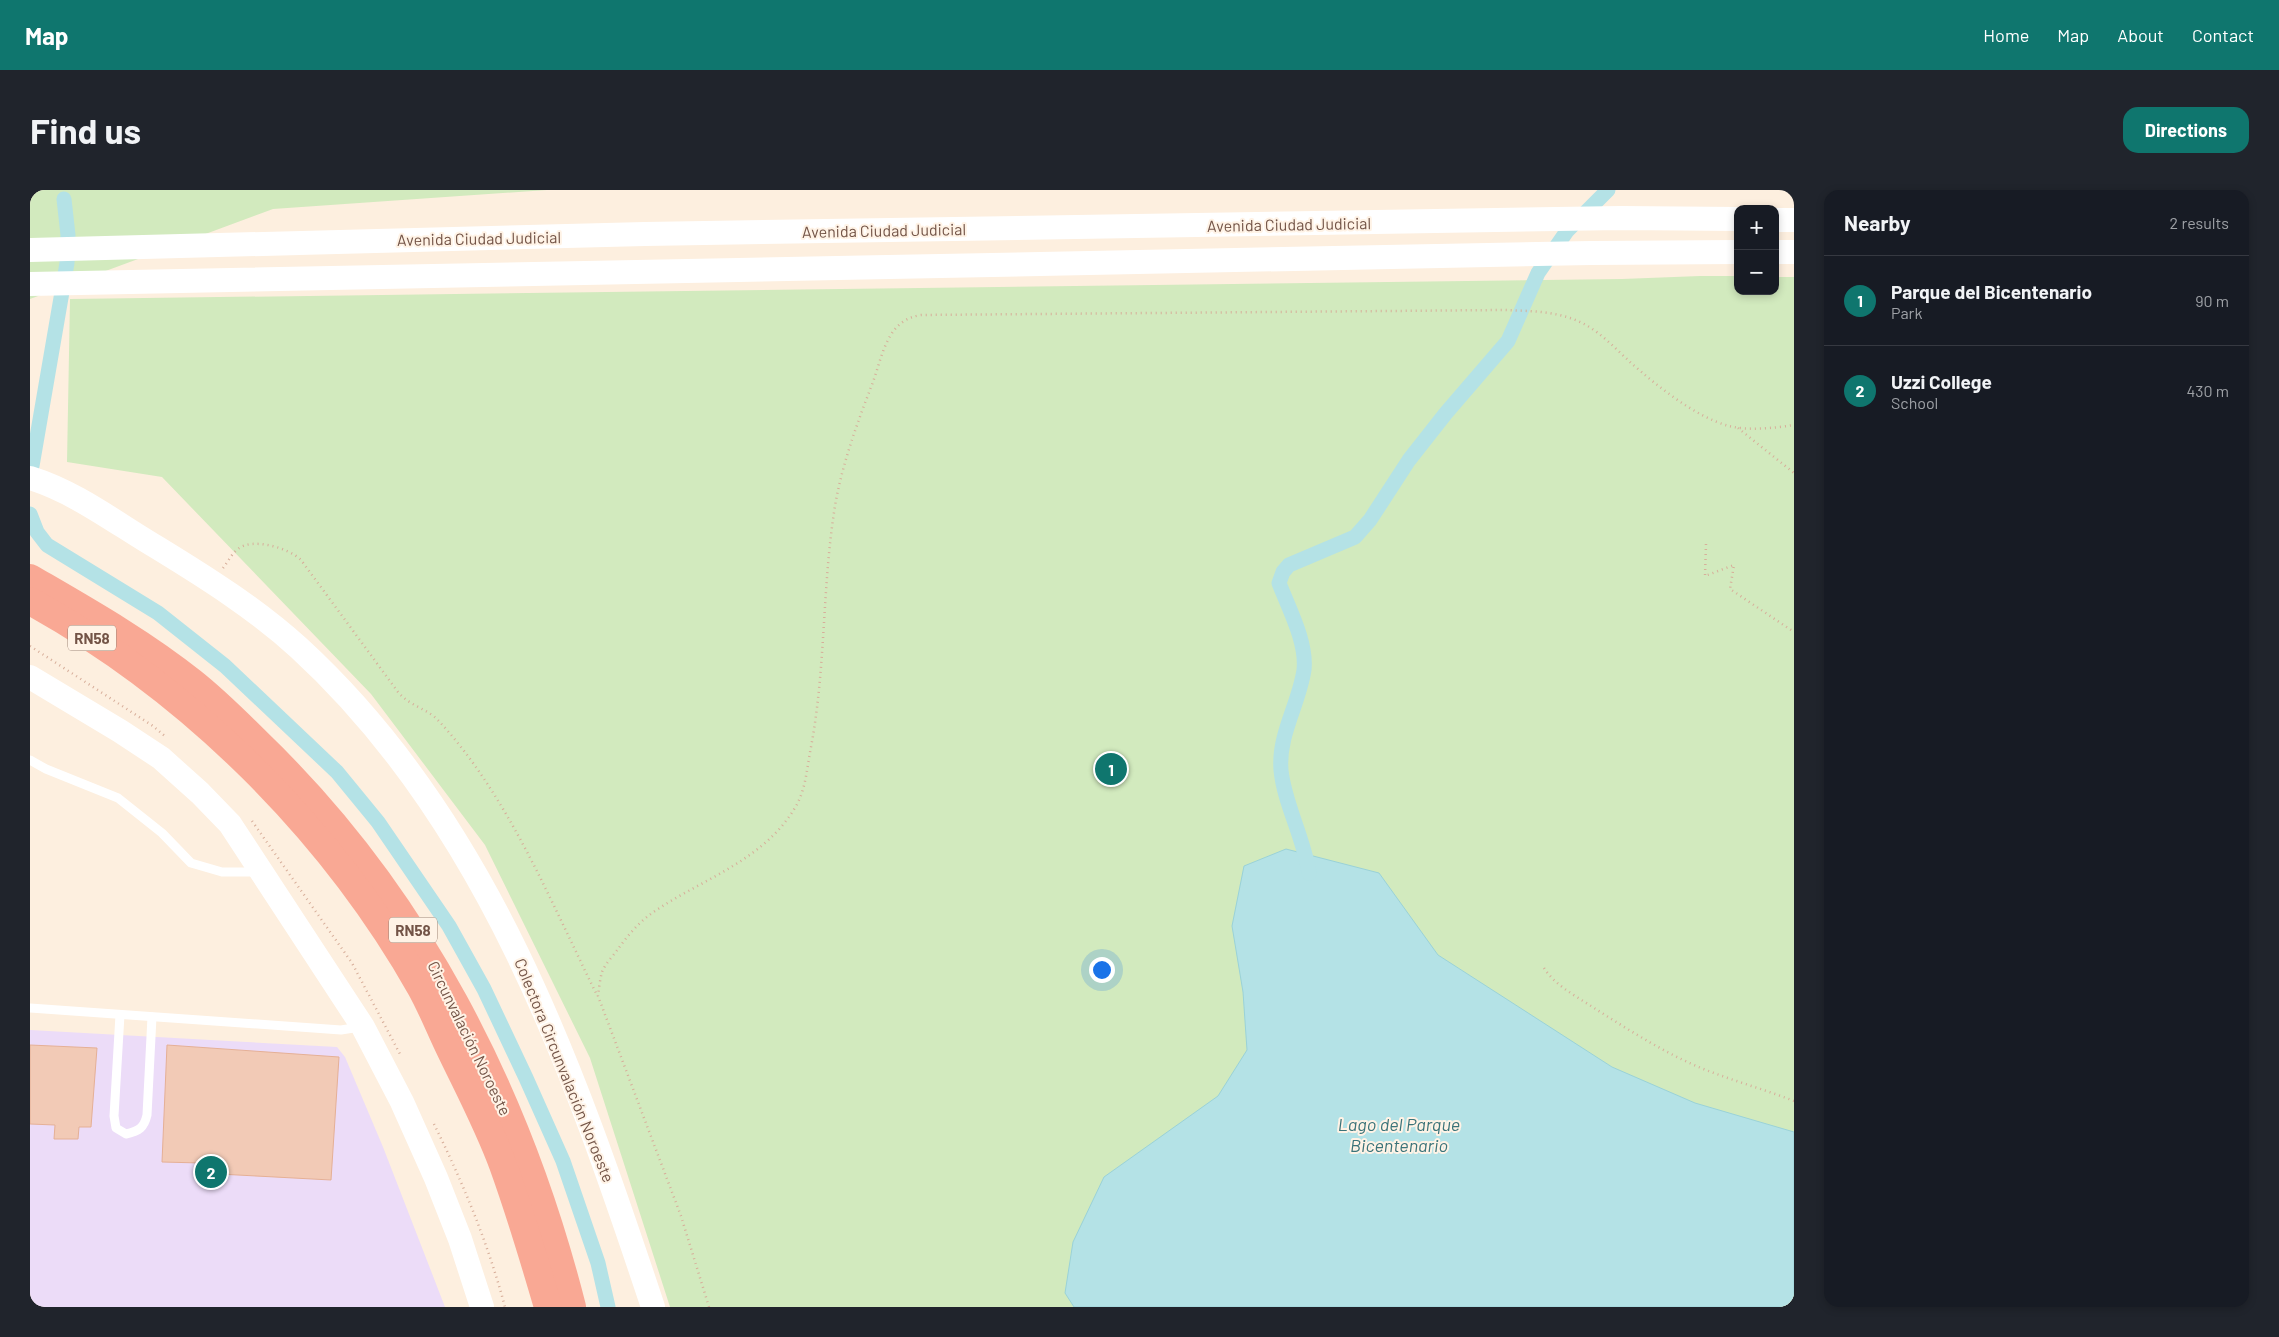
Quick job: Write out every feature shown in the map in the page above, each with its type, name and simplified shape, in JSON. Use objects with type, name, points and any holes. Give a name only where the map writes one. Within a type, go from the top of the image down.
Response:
[{"type":"highway","name":"Circunvalación Noroeste","points":[[30,578],[129,638],[192,682],[296,780],[348,840],[386,890],[423,945],[471,1034],[517,1135],[559,1255],[572,1307]]},
{"type":"highway","name":"Circunvalación Noroeste","points":[[30,601],[103,645],[180,702],[222,739],[282,799],[326,850],[372,912],[422,989],[474,1097],[502,1163],[548,1307]]},
{"type":"street","name":"Avenida Ciudad Judicial","points":[[33,250],[645,234],[1621,218],[1734,219]]},
{"type":"street","points":[[1779,220],[1794,220]]},
{"type":"street","points":[[31,284],[1591,253],[1734,252]]},
{"type":"street","points":[[1779,252],[1794,252]]},
{"type":"street","name":"Colectora Circunvalación Noroeste","points":[[30,478],[65,492],[213,581],[299,647],[388,741],[456,838],[523,964],[557,1042],[597,1143],[653,1307]]},
{"type":"street","points":[[30,677],[161,758],[200,793],[230,824],[363,1027],[402,1102],[436,1178],[460,1239],[482,1307]]},
{"type":"lane","points":[[30,760],[46,769],[118,798],[162,833],[191,863],[222,872],[263,872]]},
{"type":"lane","points":[[30,1008],[341,1030],[363,1027]]},
{"type":"lane","points":[[120,1015],[114,1116],[116,1128],[126,1134],[137,1132],[144,1125],[147,1115],[152,1017]]},
{"type":"path","points":[[598,996],[602,972],[630,932],[654,912],[738,864],[766,842],[796,805],[804,786],[816,722],[829,555],[836,504],[859,418],[889,337],[900,323],[909,317],[922,315],[1504,310],[1542,312],[1558,315],[1587,326],[1646,375],[1703,415],[1737,427],[1750,429],[1794,425]]},
{"type":"path","points":[[1737,427],[1794,473]]},
{"type":"path","points":[[213,581],[237,549],[247,544],[289,551],[301,560],[406,702],[428,711],[436,718],[481,777],[521,843],[598,996],[681,1216],[709,1307]]},
{"type":"path","points":[[1706,544],[1705,576],[1734,565],[1730,589],[1794,632]]},
{"type":"path","points":[[1544,968],[1551,979],[1564,988],[1623,1026],[1662,1048],[1694,1065],[1794,1101]]},
{"type":"shaded area","points":[[30,1030],[337,1047],[345,1057],[383,1147],[445,1307],[30,1307]]},
{"type":"green space","points":[[30,190],[547,190],[273,209],[30,299]]},
{"type":"green space","points":[[1734,276],[1734,295],[1779,295],[1779,277],[1794,277],[1794,1307],[670,1307],[590,1058],[485,845],[371,694],[162,477],[67,462],[70,299]]},
{"type":"water","name":"Lago del Parque Bicentenario","points":[[1286,849],[1379,873],[1438,955],[1612,1067],[1695,1103],[1794,1132],[1794,1307],[1074,1307],[1065,1293],[1073,1242],[1104,1177],[1218,1096],[1247,1050],[1243,992],[1232,926],[1244,866]]},
{"type":"building","points":[[30,1045],[97,1048],[91,1127],[79,1127],[78,1139],[54,1139],[55,1125],[30,1124]]},
{"type":"building","points":[[167,1045],[339,1057],[331,1180],[200,1173],[201,1163],[162,1162]]},
{"type":"waterway","points":[[1309,873],[1303,847],[1286,795],[1281,770],[1283,744],[1304,670],[1303,648],[1300,637],[1279,583],[1283,572],[1289,565],[1355,537],[1370,520],[1409,460],[1446,413],[1508,341],[1538,273],[1567,231],[1608,190]]},
{"type":"waterway","points":[[32,466],[67,263],[68,235],[64,199]]},
{"type":"waterway","points":[[30,514],[37,532],[47,545],[158,613],[225,666],[337,772],[378,822],[449,926],[484,989],[563,1161],[598,1263],[608,1307]]},
{"type":"place","name":"Parque del Bicentenario","points":[[1111,769]]},
{"type":"place","name":"Uzzi College","points":[[211,1172]]}]
